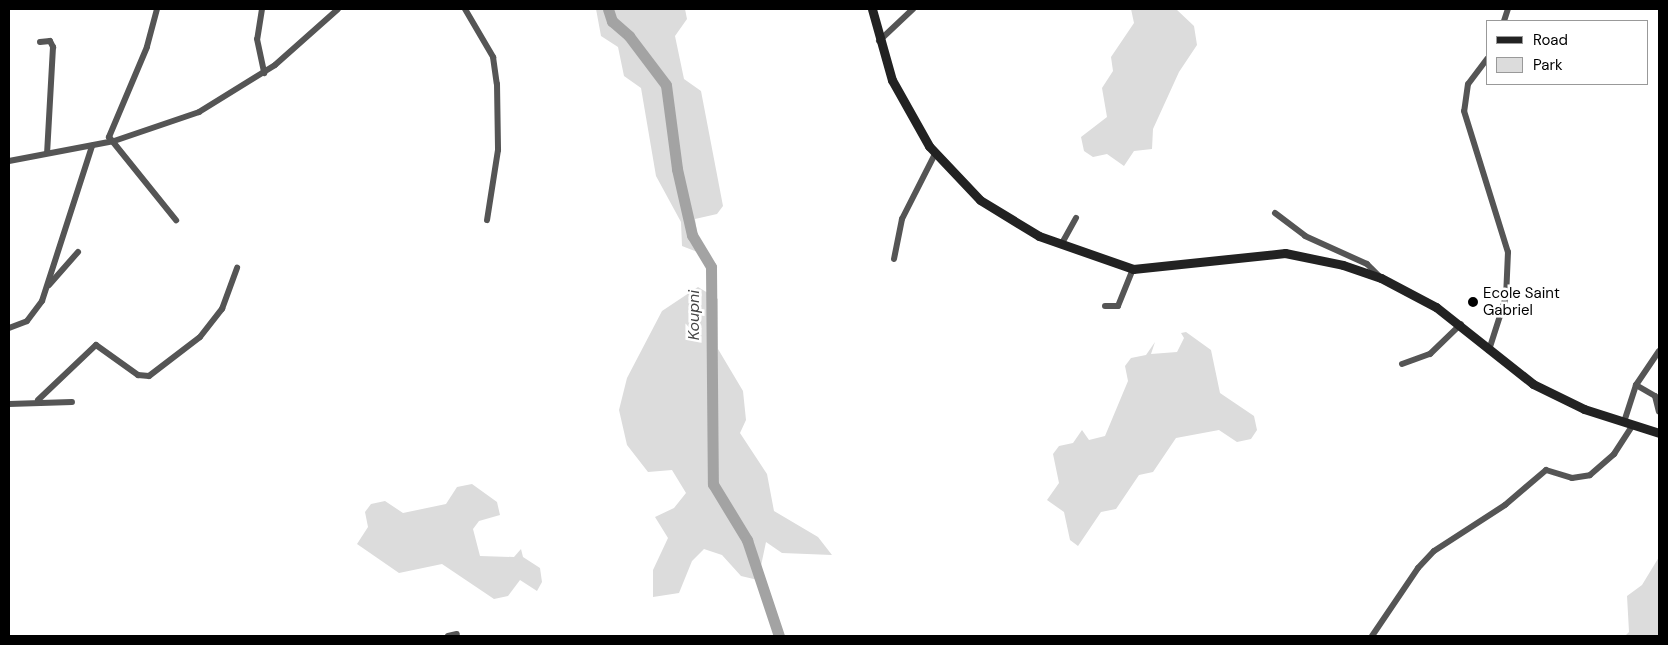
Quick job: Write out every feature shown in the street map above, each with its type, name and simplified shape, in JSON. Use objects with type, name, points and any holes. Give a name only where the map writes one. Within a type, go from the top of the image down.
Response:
[{"type":"main road","points":[[872,9],[879,42],[903,103],[935,154],[980,200],[1061,245],[1133,269],[1285,253],[1381,278],[1460,324],[1489,350],[1533,384],[1584,409],[1659,433]]},
{"type":"street","points":[[158,9],[148,47],[109,132],[111,142],[176,220]]},
{"type":"street","points":[[262,9],[257,39],[264,73]]},
{"type":"street","points":[[9,161],[111,142],[199,112],[264,73],[338,9]]},
{"type":"street","points":[[465,9],[493,57],[498,84],[498,150],[487,220]]},
{"type":"street","points":[[879,42],[913,9]]},
{"type":"street","points":[[40,42],[50,41],[53,47],[47,153]]},
{"type":"street","points":[[1486,60],[1468,84],[1464,111],[1508,252],[1506,297],[1489,350]]},
{"type":"street","points":[[9,328],[34,314],[49,285],[92,146]]},
{"type":"street","points":[[894,260],[902,219],[935,154]]},
{"type":"street","points":[[1274,213],[1305,236],[1367,264],[1381,278]]},
{"type":"street","points":[[1061,245],[1076,218]]},
{"type":"street","points":[[49,285],[78,252]]},
{"type":"street","points":[[38,400],[96,346],[143,377],[149,376],[200,337],[222,309],[237,268]]},
{"type":"street","points":[[1104,306],[1118,306],[1133,269]]},
{"type":"street","points":[[1402,364],[1430,354],[1460,324]]},
{"type":"street","points":[[1372,636],[1418,568],[1434,551],[1505,505],[1547,469],[1572,478],[1590,475],[1614,454],[1628,424],[1636,385],[1659,351]]},
{"type":"street","points":[[1636,385],[1655,396],[1659,412]]},
{"type":"street","points":[[9,404],[38,400],[72,402]]},
{"type":"street","points":[[448,636],[457,634]]},
{"type":"green space","points":[[596,9],[685,9],[687,19],[675,36],[684,79],[701,91],[723,206],[717,214],[695,219],[700,253],[682,246],[681,222],[656,176],[641,88],[624,76],[618,47],[601,36]]},
{"type":"green space","points":[[1131,9],[1176,9],[1194,26],[1197,45],[1179,72],[1153,129],[1152,149],[1134,151],[1124,166],[1107,154],[1093,157],[1084,151],[1081,137],[1107,117],[1102,88],[1113,71],[1111,57],[1134,23]]},
{"type":"green space","points":[[698,287],[718,299],[718,349],[743,391],[746,420],[740,433],[767,474],[774,511],[818,537],[832,555],[782,553],[766,542],[758,580],[741,576],[722,555],[704,549],[692,561],[679,593],[653,597],[653,570],[668,538],[655,517],[674,508],[686,493],[672,470],[648,472],[627,445],[619,410],[627,378],[662,311]]},
{"type":"green space","points":[[1186,332],[1211,350],[1220,393],[1254,416],[1257,430],[1251,439],[1237,442],[1219,430],[1176,438],[1153,472],[1139,475],[1116,509],[1101,512],[1078,546],[1070,540],[1064,512],[1047,500],[1059,483],[1053,454],[1059,446],[1073,443],[1082,430],[1089,440],[1105,436],[1128,381],[1125,366],[1131,358],[1146,355],[1155,342],[1151,354],[1177,352],[1184,338],[1181,333]]},
{"type":"green space","points":[[472,484],[497,502],[500,515],[479,521],[473,529],[480,556],[514,557],[521,549],[523,557],[540,568],[542,582],[537,591],[520,580],[508,596],[494,599],[442,564],[399,573],[357,544],[368,527],[365,512],[371,504],[385,501],[403,513],[446,504],[457,487]]},
{"type":"green space","points":[[1659,557],[1659,636],[1625,636],[1629,632],[1627,596],[1642,585]]},
{"type":"waterway","name":"Koupni","points":[[608,9],[612,21],[629,36],[666,85],[677,169],[692,235],[711,267],[713,484],[747,540],[779,636]]},
{"type":"place","name":"Ecole Saint Gabriel","points":[[1473,302]]}]
